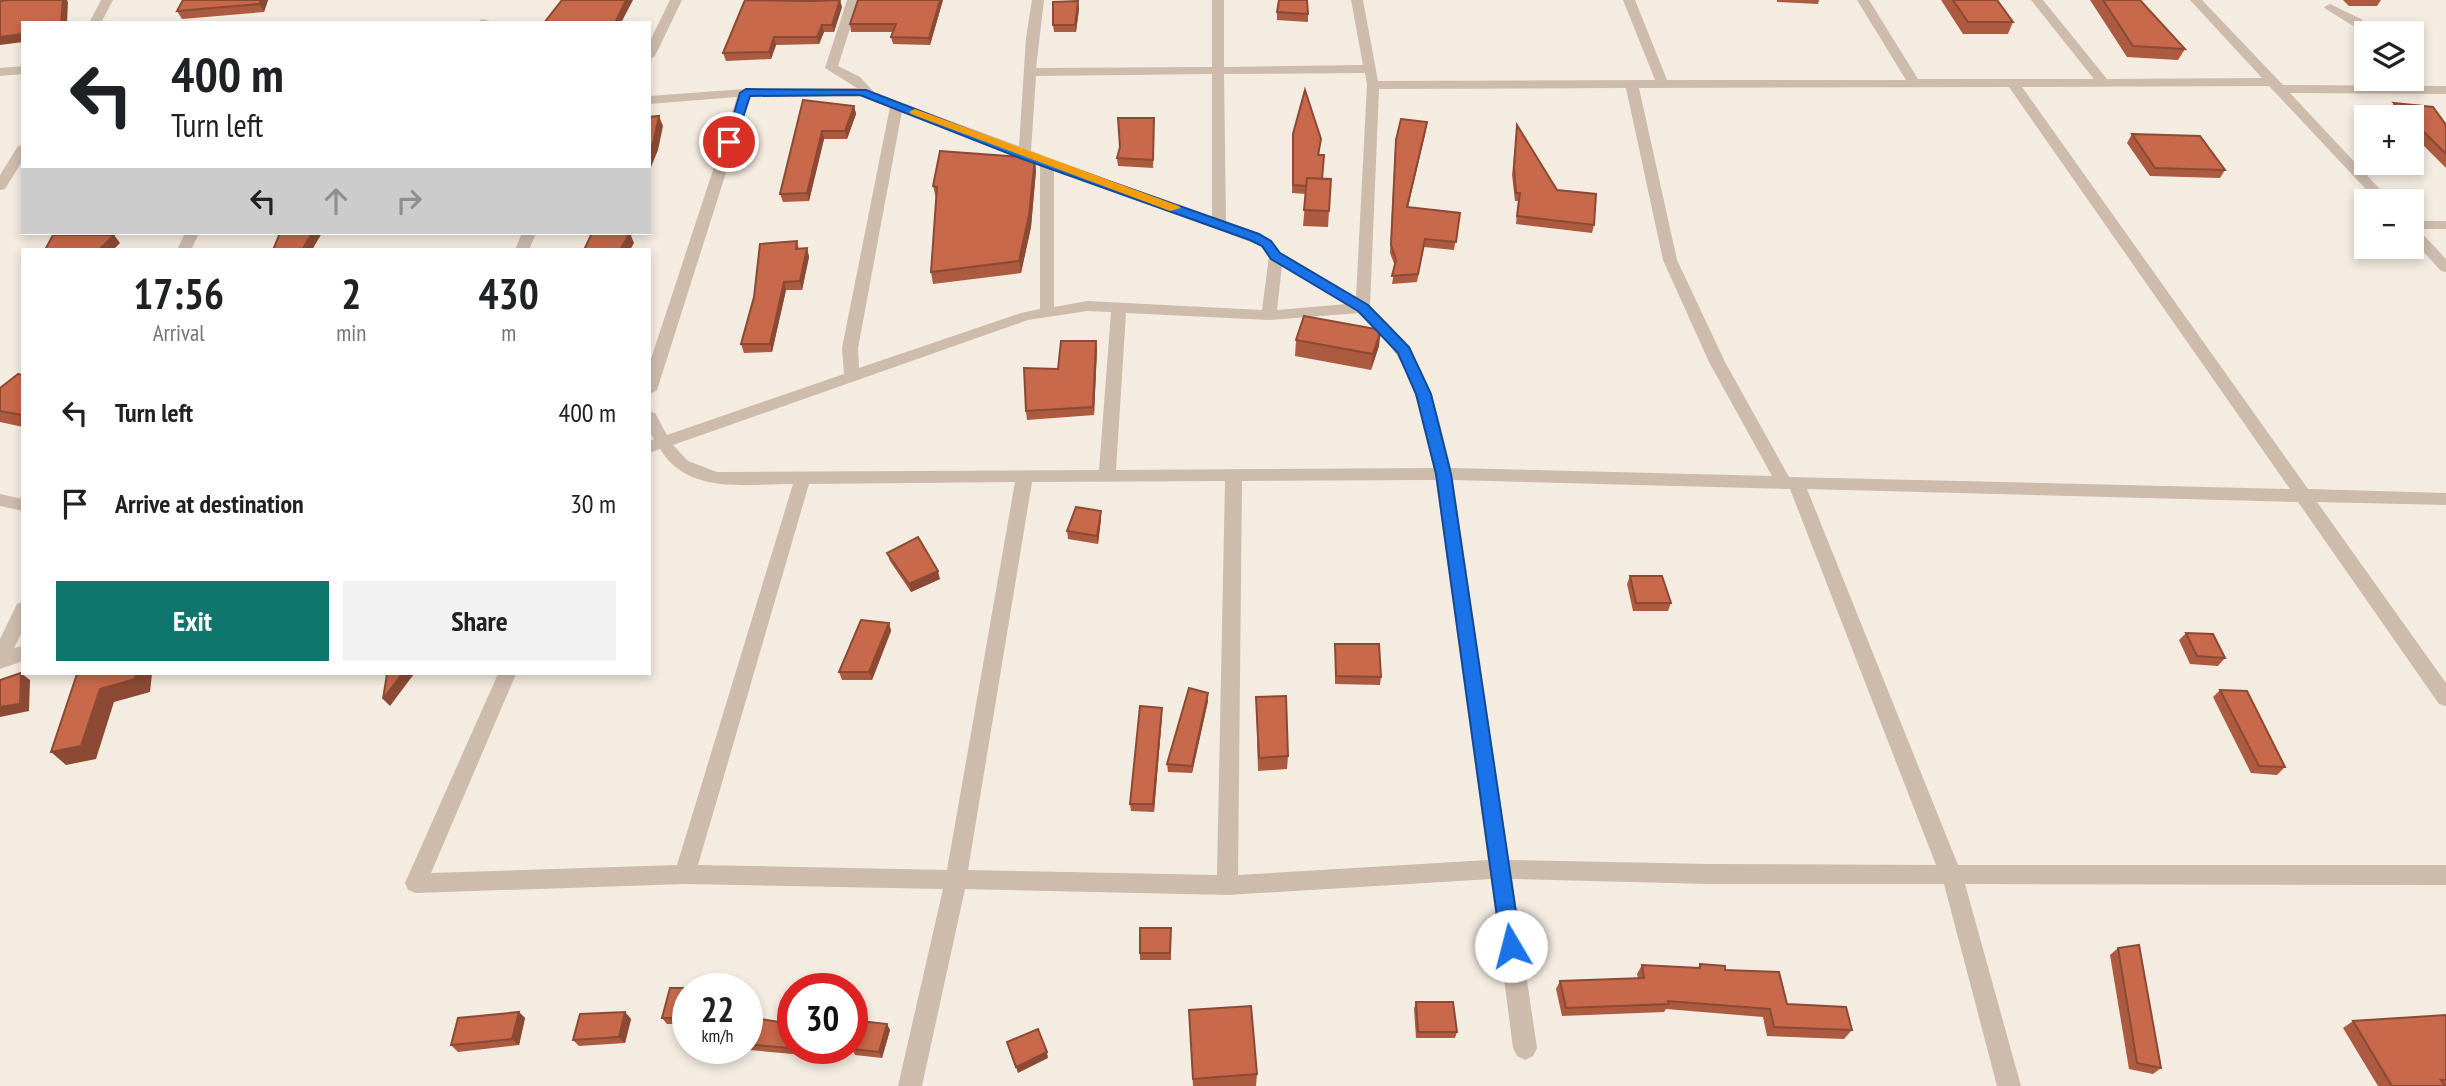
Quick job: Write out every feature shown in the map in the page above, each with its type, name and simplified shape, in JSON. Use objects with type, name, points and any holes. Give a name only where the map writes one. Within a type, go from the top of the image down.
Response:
[{"type":"street","points":[[97,21],[107,0]]},
{"type":"street","points":[[651,52],[676,0]]},
{"type":"street","points":[[853,0],[831,68],[856,80],[872,96]]},
{"type":"street","points":[[1024,155],[1031,115],[1033,20],[1038,0]]},
{"type":"street","points":[[1218,0],[1219,224]]},
{"type":"street","points":[[1357,0],[1373,85],[1363,308]]},
{"type":"street","points":[[1629,0],[1663,86]]},
{"type":"street","points":[[1863,0],[1915,84]]},
{"type":"street","points":[[2037,0],[2103,82]]},
{"type":"street","points":[[2196,0],[2373,189]]},
{"type":"street","points":[[2330,7],[2358,21]]},
{"type":"street","points":[[1031,72],[1220,68],[1370,69]]},
{"type":"street","points":[[0,72],[21,70]]},
{"type":"street","points":[[1373,85],[1663,86],[2103,82],[2354,89]]},
{"type":"street","points":[[2013,83],[2446,698]]},
{"type":"street","points":[[1632,86],[1670,260],[1717,362],[1789,481],[1961,900],[2009,1086]]},
{"type":"street","points":[[651,100],[746,93],[853,90],[872,96],[1024,155],[1266,243],[1276,256],[1363,308],[1404,351],[1423,394],[1444,474],[1525,1048]]},
{"type":"street","points":[[2424,90],[2446,90]]},
{"type":"street","points":[[651,384],[746,93]]},
{"type":"street","points":[[852,377],[850,348],[897,105]]},
{"type":"street","points":[[2,179],[21,152]]},
{"type":"street","points":[[1047,163],[1047,312]]},
{"type":"street","points":[[2424,225],[2446,225]]},
{"type":"street","points":[[2424,244],[2446,268]]},
{"type":"street","points":[[1269,315],[1276,256]]},
{"type":"street","points":[[657,444],[1026,316],[1087,306],[1269,315],[1363,308]]},
{"type":"street","points":[[1107,475],[1119,308]]},
{"type":"street","points":[[651,424],[657,444],[678,464],[703,476],[1444,474],[2446,499]]},
{"type":"street","points":[[1227,885],[1234,474]]},
{"type":"street","points":[[910,1086],[956,880],[1025,475]]},
{"type":"street","points":[[685,874],[803,477]]},
{"type":"street","points":[[0,500],[21,505]]},
{"type":"street","points":[[0,660],[21,613]]},
{"type":"street","points":[[0,660],[21,654]]},
{"type":"street","points":[[507,675],[416,883],[685,874],[1227,885],[1500,869],[1950,874],[2446,875]]},
{"type":"building","points":[[63,0],[61,21],[21,21],[21,34],[0,37],[0,1]]},
{"type":"building","points":[[183,0],[261,0],[259,4],[177,11]]},
{"type":"building","points":[[562,0],[626,0],[616,21],[546,21]]},
{"type":"building","points":[[745,0],[840,0],[832,25],[822,25],[817,37],[774,37],[769,52],[723,53]]},
{"type":"building","points":[[858,0],[940,0],[929,38],[891,37],[896,24],[850,24]]},
{"type":"building","points":[[1279,0],[1307,0],[1308,14],[1277,12]]},
{"type":"building","points":[[1953,0],[1997,0],[2013,22],[1968,22]]},
{"type":"building","points":[[2103,0],[2140,0],[2185,49],[2133,46]]},
{"type":"building","points":[[1078,1],[1075,25],[1053,25],[1053,2]]},
{"type":"building","points":[[1305,90],[1321,139],[1318,155],[1324,155],[1322,179],[1307,178],[1306,186],[1293,185],[1293,134]]},
{"type":"building","points":[[803,100],[854,106],[845,131],[822,131],[807,193],[780,194]]},
{"type":"building","points":[[2424,106],[2433,107],[2446,125],[2446,154],[2424,132]]},
{"type":"building","points":[[659,116],[651,148],[651,117]]},
{"type":"building","points":[[1118,118],[1154,118],[1153,160],[1117,158],[1120,147]]},
{"type":"building","points":[[1401,119],[1427,122],[1407,207],[1460,213],[1456,242],[1425,239],[1418,274],[1392,276],[1396,260],[1391,245],[1396,140]]},
{"type":"building","points":[[1517,125],[1557,190],[1596,194],[1594,225],[1517,216],[1520,193],[1516,193],[1514,167]]},
{"type":"building","points":[[2132,134],[2200,136],[2225,170],[2155,168]]},
{"type":"building","points":[[940,151],[1035,158],[1029,215],[1019,261],[931,272],[937,187],[933,186]]},
{"type":"building","points":[[1307,178],[1331,179],[1329,211],[1304,210]]},
{"type":"building","points":[[53,235],[114,235],[101,248],[46,248]]},
{"type":"building","points":[[279,235],[311,235],[303,248],[274,248]]},
{"type":"building","points":[[591,235],[629,235],[621,248],[585,248]]},
{"type":"building","points":[[797,241],[796,249],[807,248],[800,281],[784,282],[770,344],[741,344],[754,297],[760,244]]},
{"type":"building","points":[[1304,316],[1381,330],[1373,354],[1296,340]]},
{"type":"building","points":[[1061,341],[1096,341],[1093,407],[1026,411],[1024,368],[1058,369]]},
{"type":"building","points":[[18,374],[21,375],[21,415],[0,411],[0,388]]},
{"type":"building","points":[[1076,507],[1101,511],[1097,536],[1067,531]]},
{"type":"building","points":[[918,537],[938,571],[909,584],[887,553]]},
{"type":"building","points":[[1630,576],[1662,576],[1671,603],[1636,603]]},
{"type":"building","points":[[861,620],[889,623],[869,672],[839,672]]},
{"type":"building","points":[[2186,633],[2213,634],[2225,658],[2197,656]]},
{"type":"building","points":[[1335,644],[1379,644],[1381,677],[1336,676]]},
{"type":"building","points":[[21,673],[20,704],[0,707],[0,680]]},
{"type":"building","points":[[77,675],[136,675],[135,679],[100,689],[81,746],[51,752]]},
{"type":"building","points":[[387,675],[401,675],[383,699]]},
{"type":"building","points":[[1189,688],[1208,693],[1192,766],[1167,764]]},
{"type":"building","points":[[2220,690],[2247,691],[2285,767],[2259,766]]},
{"type":"building","points":[[1286,696],[1288,756],[1259,758],[1256,697]]},
{"type":"building","points":[[1140,706],[1162,708],[1153,804],[1130,804]]},
{"type":"building","points":[[1140,928],[1171,928],[1170,953],[1140,953]]},
{"type":"building","points":[[2139,945],[2161,1068],[2137,1063],[2118,948]]},
{"type":"building","points":[[1700,964],[1725,966],[1725,970],[1779,972],[1787,1004],[1846,1007],[1852,1030],[1774,1027],[1770,1009],[1668,1001],[1669,1004],[1566,1008],[1560,981],[1644,978],[1642,965],[1700,968]]},
{"type":"building","points":[[670,988],[672,988],[672,1018],[662,1018]]},
{"type":"building","points":[[1416,1002],[1453,1002],[1457,1032],[1418,1032]]},
{"type":"building","points":[[1251,1006],[1257,1074],[1193,1079],[1189,1010]]},
{"type":"building","points":[[519,1012],[512,1039],[451,1045],[458,1018]]},
{"type":"building","points":[[625,1012],[619,1037],[573,1040],[580,1014]]},
{"type":"building","points":[[2446,1015],[2446,1080],[2441,1080],[2445,1086],[2392,1086],[2353,1021]]},
{"type":"building","points":[[763,1019],[777,1022],[777,1047],[763,1046]]},
{"type":"building","points":[[868,1022],[887,1024],[879,1052],[868,1051]]},
{"type":"building","points":[[1038,1029],[1047,1052],[1016,1067],[1007,1042]]},
{"type":"slow traffic","points":[[915,112],[1024,155],[1174,208]]},
{"type":"route","points":[[729,142],[746,93],[862,92],[1024,155],[1255,237],[1266,243],[1276,256],[1363,308],[1404,351],[1423,394],[1444,474],[1511,946]]}]
